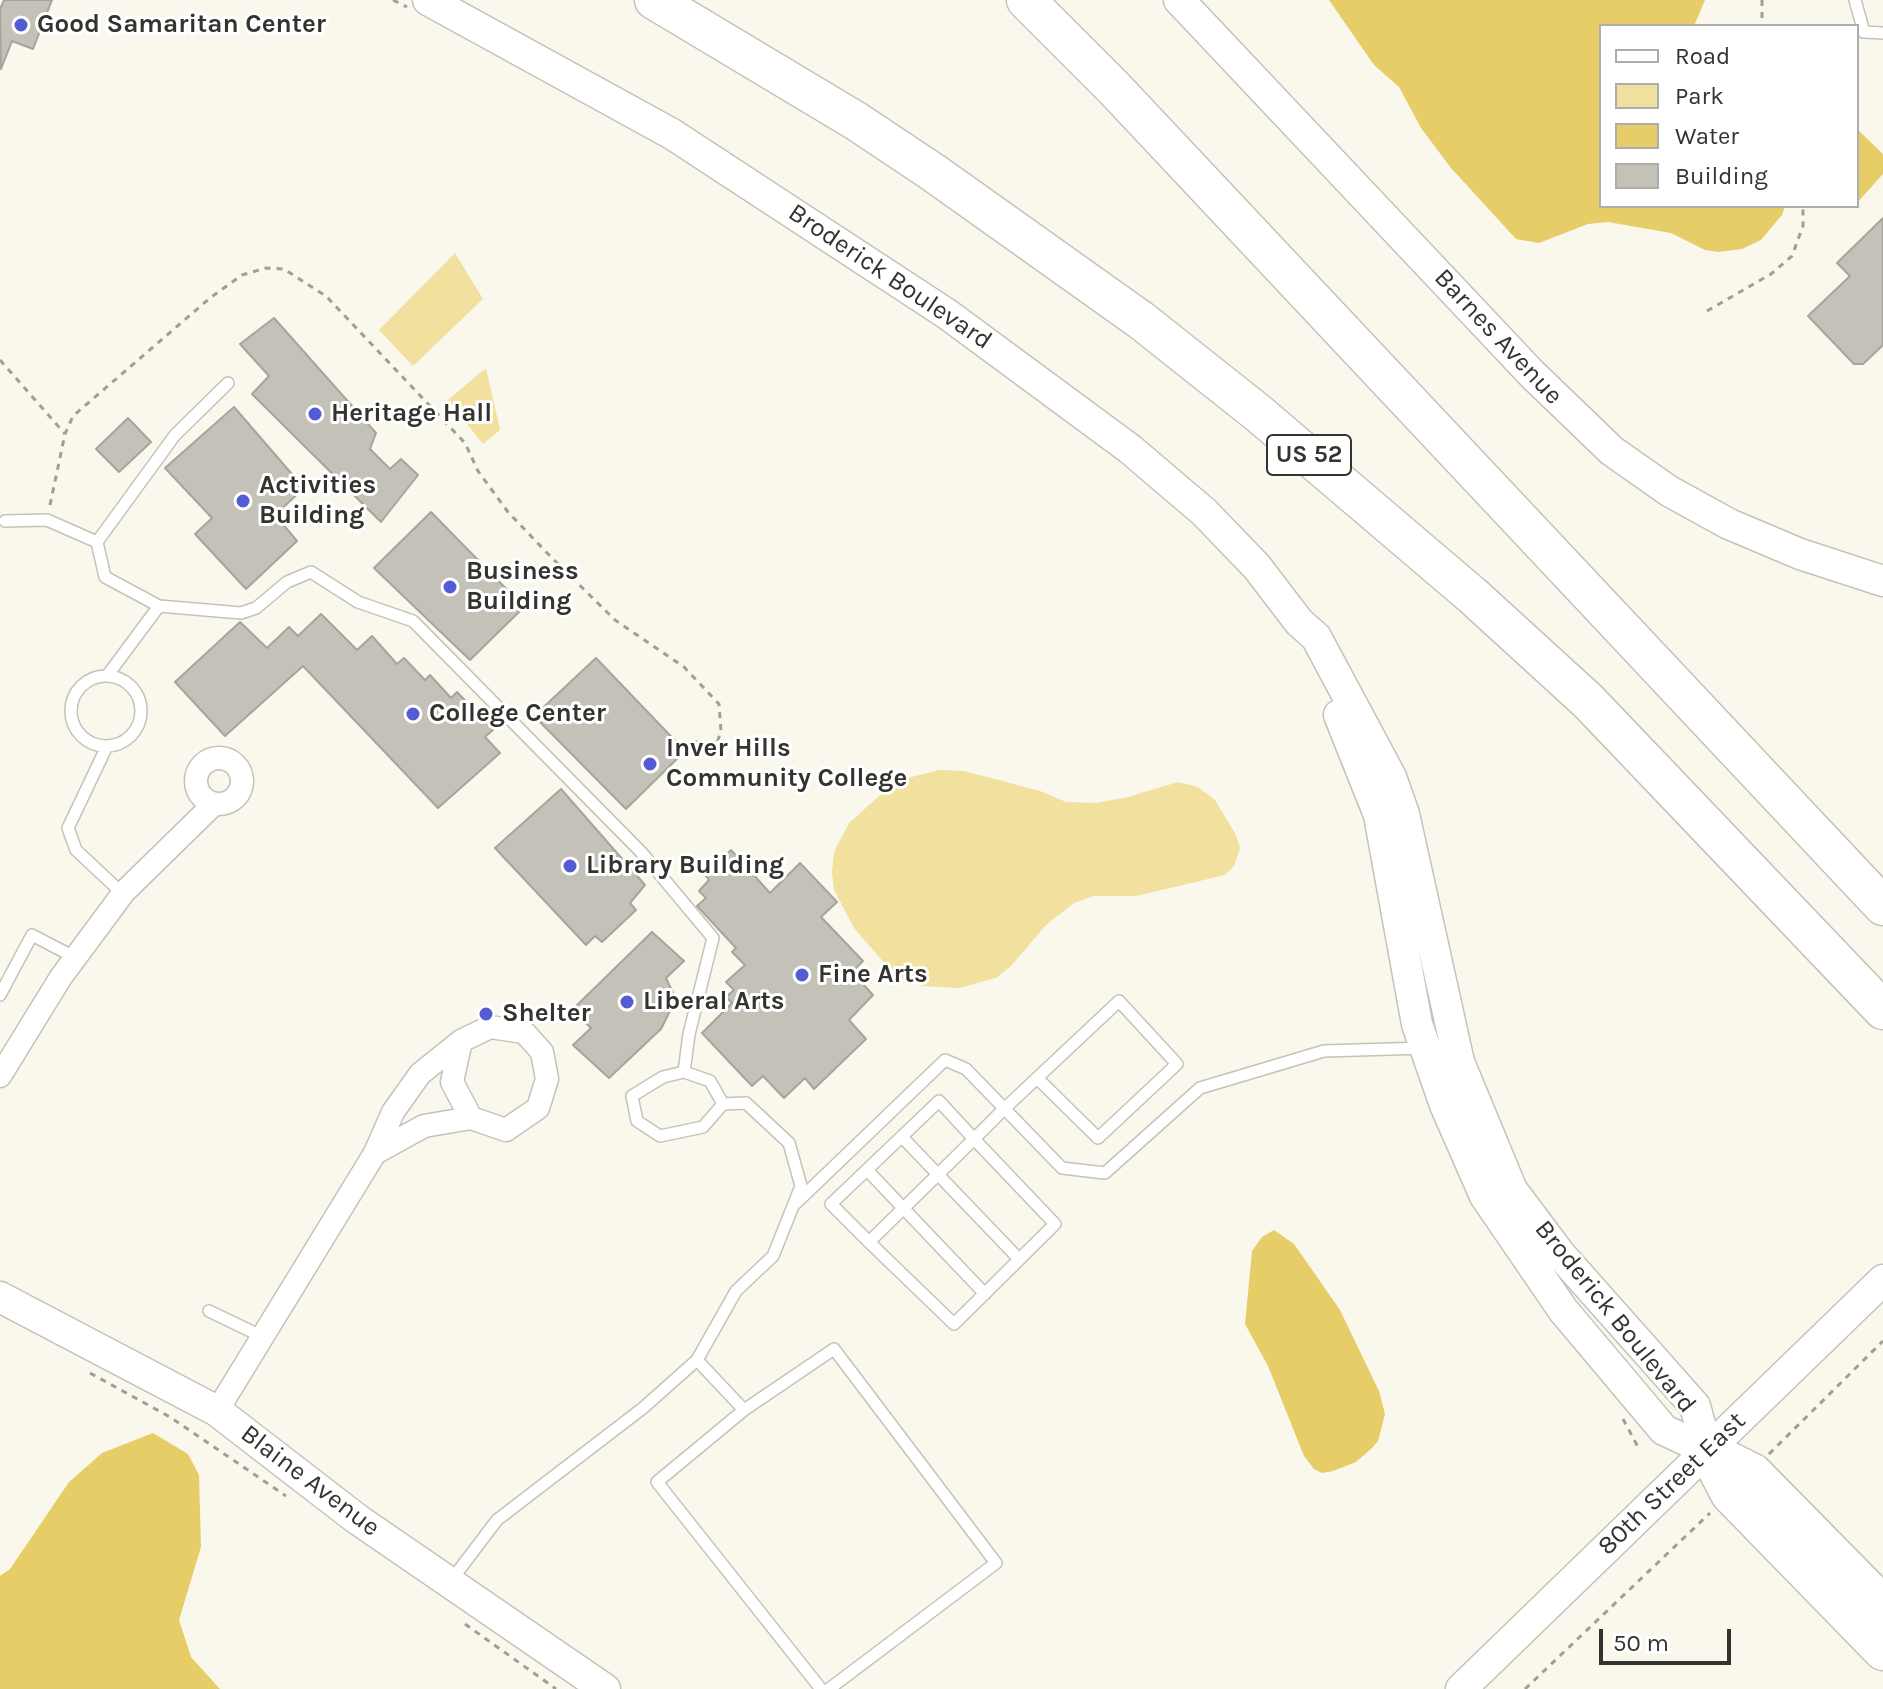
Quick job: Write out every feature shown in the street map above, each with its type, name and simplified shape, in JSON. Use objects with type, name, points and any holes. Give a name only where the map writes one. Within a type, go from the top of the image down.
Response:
[{"type":"highway","name":"US 52","points":[[654,0],[856,121],[991,211],[1142,321],[1258,413],[1462,586],[1588,701],[1883,1010]]},
{"type":"highway","points":[[1026,0],[1135,110],[1883,906]]},
{"type":"highway","points":[[1707,1450],[1883,1605]]},
{"type":"highway","points":[[1742,1483],[1883,1651]]},
{"type":"street","name":"Barnes Avenue","points":[[1179,0],[1559,402],[1612,451],[1669,491],[1729,524],[1800,554],[1883,581]]},
{"type":"street","name":"Broderick Boulevard","points":[[424,7],[672,134],[972,332],[1176,486],[1257,567],[1299,622],[1316,637],[1391,777],[1404,814],[1455,1042],[1482,1124],[1512,1190],[1609,1339]]},
{"type":"street","name":"Broderick Boulevard","points":[[1299,622],[1301,638],[1356,750],[1379,815],[1425,1048],[1485,1196],[1523,1256],[1609,1339],[1695,1406],[1707,1450]]},
{"type":"street","points":[[0,1076],[76,958],[123,894],[214,804]]},
{"type":"street","points":[[217,1411],[375,1153],[393,1112],[420,1074],[461,1041],[490,1027],[524,1032],[542,1052],[547,1079],[538,1108],[506,1130],[471,1118],[424,1126],[375,1153]]},
{"type":"street","points":[[461,1041],[452,1082],[471,1118]]},
{"type":"street","name":"80th Street East","points":[[1461,1689],[1883,1280]]},
{"type":"street","name":"Blaine Avenue","points":[[0,1297],[217,1411],[357,1519],[605,1689]]},
{"type":"lane","points":[[1855,0],[1864,32],[1883,33]]},
{"type":"lane","points":[[228,383],[175,435],[97,542],[105,577],[159,606],[241,613],[256,608],[287,582],[311,572],[358,602],[413,621],[642,853],[713,938],[689,1034],[684,1072]]},
{"type":"lane","points":[[5,521],[47,520],[97,542]]},
{"type":"lane","points":[[107,676],[159,606]]},
{"type":"lane","points":[[107,676],[119,678],[136,693],[141,715],[131,735],[107,746],[89,742],[79,735],[71,713],[77,691],[96,678],[107,676]]},
{"type":"lane","points":[[107,746],[68,828],[76,850],[123,894]]},
{"type":"lane","points":[[0,995],[32,935],[76,958]]},
{"type":"lane","points":[[869,1242],[1004,1109],[1037,1078],[1119,1001],[1177,1064],[1098,1138],[1037,1078]]},
{"type":"lane","points":[[793,1206],[945,1060],[966,1069],[1062,1168],[1105,1173],[1200,1088],[1324,1051],[1425,1048],[1455,1042]]},
{"type":"lane","points":[[449,1582],[497,1520],[643,1408],[697,1360],[736,1291],[773,1256],[801,1186],[789,1143],[746,1103],[723,1104],[703,1127],[660,1136],[637,1121],[632,1096],[663,1077],[684,1072],[710,1081],[723,1104]]},
{"type":"lane","points":[[939,1101],[974,1139],[1055,1224],[954,1324],[831,1204],[939,1101]]},
{"type":"lane","points":[[902,1137],[1019,1259]]},
{"type":"lane","points":[[867,1170],[985,1294]]},
{"type":"lane","points":[[209,1311],[263,1337]]},
{"type":"lane","points":[[821,1689],[657,1482],[744,1410],[834,1349],[996,1563],[829,1689]]},
{"type":"lane","points":[[697,1360],[744,1410]]},
{"type":"path","points":[[393,0],[424,7]]},
{"type":"path","points":[[1762,0],[1762,24]]},
{"type":"path","points":[[1707,311],[1771,274],[1792,256],[1803,226],[1803,208]]},
{"type":"path","points":[[47,520],[65,434],[73,416],[210,298],[242,275],[275,269],[303,278],[326,296],[465,443],[478,471],[508,512],[540,545],[615,620],[684,667],[719,704],[721,731],[717,743],[694,742]]},
{"type":"path","points":[[0,360],[65,434]]},
{"type":"path","points":[[1525,1689],[1742,1483],[1786,1434],[1883,1341]]},
{"type":"path","points":[[88,1372],[170,1417],[288,1498]]},
{"type":"path","points":[[1622,1417],[1625,1428],[1638,1447]]},
{"type":"path","points":[[459,1619],[556,1689]]},
{"type":"green space","points":[[455,253],[483,299],[413,366],[379,330]]},
{"type":"green space","points":[[486,368],[500,430],[483,444],[448,400]]},
{"type":"green space","points":[[939,770],[964,771],[1040,791],[1066,802],[1096,803],[1178,782],[1198,787],[1215,800],[1236,835],[1240,848],[1234,866],[1225,875],[1136,896],[1094,896],[1074,903],[1046,925],[1011,966],[996,978],[959,988],[921,986],[903,978],[886,965],[854,928],[834,890],[832,872],[834,852],[849,823],[896,781]]},
{"type":"water","points":[[1329,0],[1705,0],[1695,24],[1599,24],[1599,208],[1784,208],[1782,215],[1761,240],[1742,249],[1718,252],[1705,250],[1671,233],[1608,222],[1588,224],[1539,243],[1516,239],[1451,168],[1421,128],[1399,87],[1374,65]]},
{"type":"water","points":[[1859,131],[1883,154],[1883,174],[1859,201]]},
{"type":"water","points":[[1274,1230],[1294,1244],[1340,1310],[1379,1391],[1385,1414],[1378,1441],[1372,1448],[1356,1462],[1333,1471],[1322,1473],[1314,1469],[1304,1456],[1268,1366],[1245,1324],[1252,1251],[1262,1237]]},
{"type":"water","points":[[153,1433],[188,1454],[199,1475],[201,1547],[179,1620],[191,1657],[220,1689],[0,1689],[0,1576],[10,1569],[69,1482],[102,1453]]},
{"type":"building","name":"Good Samaritan Center","points":[[4,0],[52,0],[33,49],[12,41],[1,69],[0,9]]},
{"type":"building","points":[[1883,218],[1883,345],[1863,364],[1854,364],[1808,316],[1850,276],[1837,263]]},
{"type":"building","name":"Heritage Hall","points":[[274,318],[376,433],[370,449],[390,469],[401,459],[418,475],[381,522],[252,394],[269,376],[240,344]]},
{"type":"building","name":"Activities Building","points":[[234,407],[304,488],[275,515],[297,541],[246,589],[195,534],[212,518],[165,468]]},
{"type":"building","points":[[128,418],[151,442],[119,472],[96,449]]},
{"type":"building","name":"Business Building","points":[[431,512],[524,607],[470,660],[374,568]]},
{"type":"building","name":"College Center","points":[[321,614],[357,650],[372,636],[397,664],[404,658],[425,680],[430,675],[451,698],[457,692],[493,730],[485,737],[500,753],[438,808],[303,666],[225,736],[175,682],[240,622],[267,648],[289,627],[298,636]]},
{"type":"building","points":[[596,658],[685,751],[626,809],[534,716]]},
{"type":"building","name":"Library Building","points":[[561,789],[645,885],[630,903],[636,910],[602,942],[595,936],[586,945],[495,848]]},
{"type":"building","name":"Fine Arts","points":[[731,850],[770,893],[800,863],[837,902],[821,917],[863,961],[852,972],[873,995],[849,1020],[866,1039],[814,1089],[805,1078],[784,1098],[763,1076],[752,1086],[702,1033],[732,1003],[726,997],[734,990],[726,982],[745,965],[732,952],[736,948],[697,906],[706,898],[699,891],[709,880],[705,875]]},
{"type":"building","name":"Liberal Arts","points":[[652,932],[684,961],[666,978],[675,997],[661,1029],[609,1078],[573,1045],[591,1028],[572,1010]]},
{"type":"place","name":"Good Samaritan Center","points":[[21,25]]},
{"type":"place","name":"Heritage Hall","points":[[315,414]]},
{"type":"place","name":"Activities Building","points":[[243,501]]},
{"type":"place","name":"Business Building","points":[[450,587]]},
{"type":"place","name":"College Center","points":[[413,714]]},
{"type":"place","name":"Inver Hills Community College","points":[[650,764]]},
{"type":"place","name":"Library Building","points":[[570,866]]},
{"type":"place","name":"Fine Arts","points":[[802,975]]},
{"type":"place","name":"Liberal Arts","points":[[627,1002]]},
{"type":"place","name":"Shelter","points":[[486,1014]]}]
